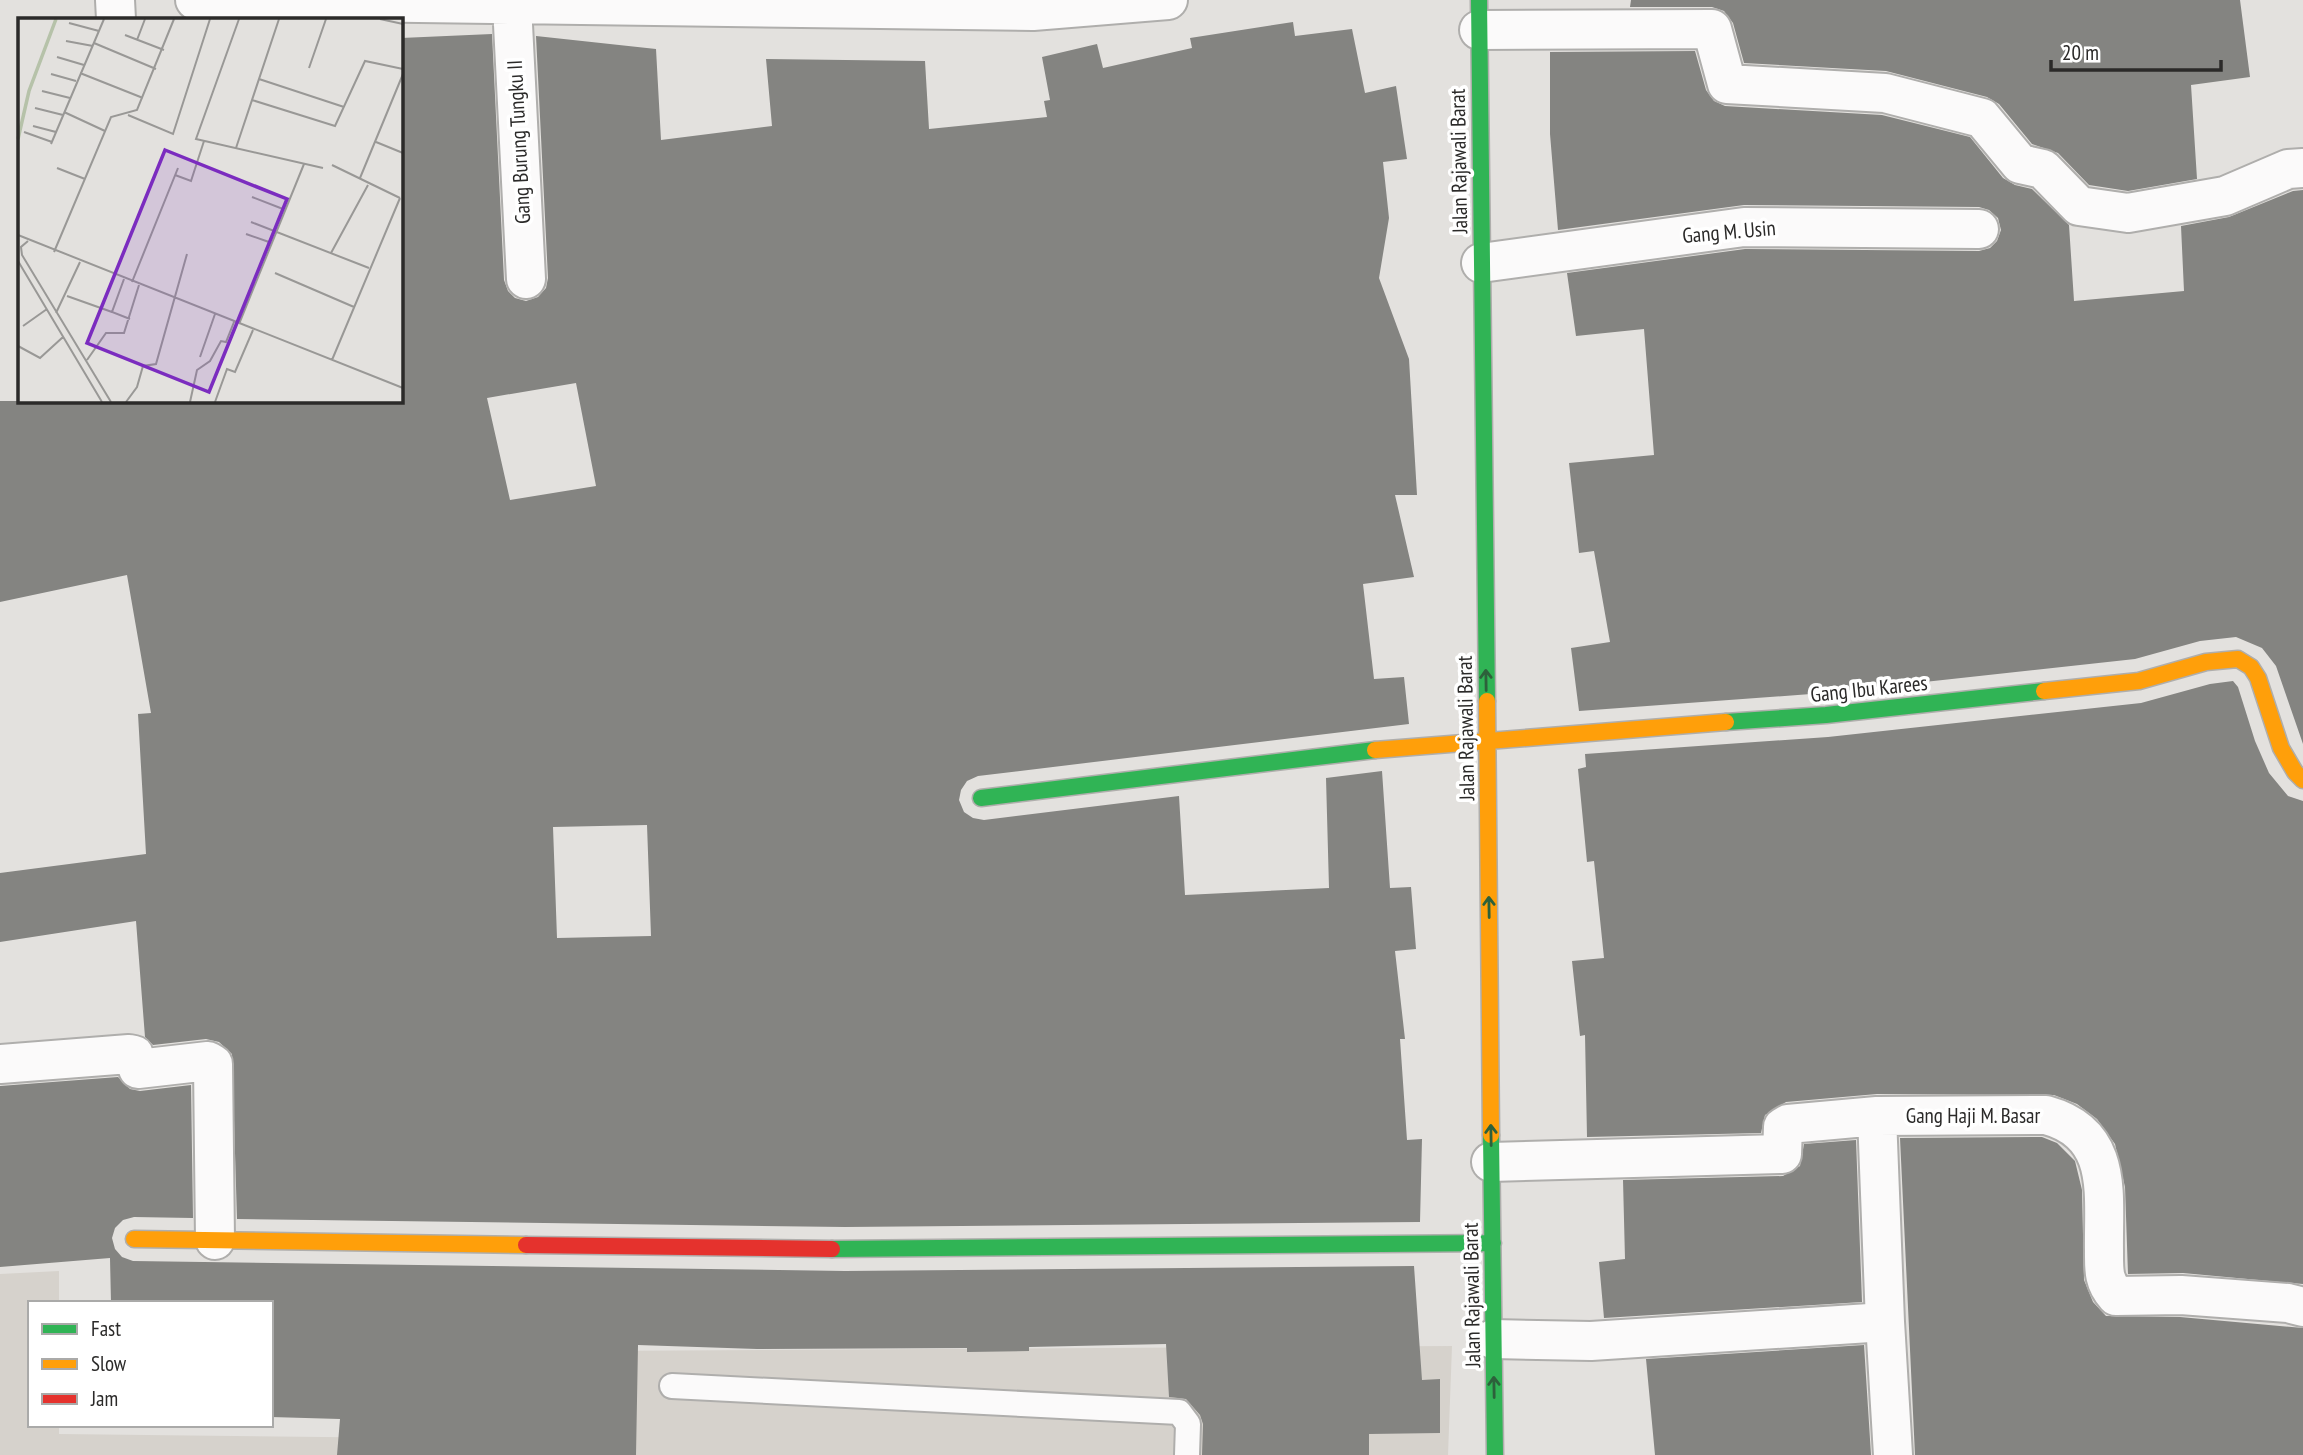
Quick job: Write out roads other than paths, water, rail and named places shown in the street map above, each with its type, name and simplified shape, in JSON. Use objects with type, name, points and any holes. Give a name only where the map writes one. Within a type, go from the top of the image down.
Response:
[{"type":"main road","name":"Jalan Rajawali Barat","points":[[1479,15],[1495,1455]]},
{"type":"main road","name":"Gang Ibu Karees","points":[[981,797],[1423,744],[1904,707],[2139,681],[2206,662],[2238,659],[2251,667],[2259,678],[2285,760],[2294,775],[2303,780]]},
{"type":"main road","points":[[134,1239],[845,1249],[1493,1244]]},
{"type":"street","points":[[115,0],[116,18]]},
{"type":"street","points":[[195,0],[373,7],[512,5],[1033,11],[1168,0]]},
{"type":"street","name":"Gang Burung Tungku II","points":[[512,5],[526,279]]},
{"type":"street","points":[[1479,15],[1712,29],[1727,84],[1885,93],[1982,118],[2020,164],[2043,169],[2079,206],[2129,213],[2225,197],[2288,169],[2303,168]]},
{"type":"street","name":"Gang M. Usin","points":[[1481,263],[1744,227],[1979,229]]},
{"type":"street","points":[[0,1064],[129,1054],[134,1055],[138,1069],[208,1061],[213,1064],[215,1240]]},
{"type":"street","name":"Gang Haji M. Basar","points":[[1877,1116],[2046,1115],[2066,1121],[2085,1137],[2103,1167],[2104,1277],[2116,1296],[2181,1295],[2288,1303],[2303,1307]]},
{"type":"street","points":[[1491,1162],[1782,1154],[1783,1127],[1788,1124],[1877,1116],[1893,1455]]},
{"type":"street","points":[[1493,1339],[1591,1341],[1885,1322]]},
{"type":"lane","points":[[672,1386],[1179,1412],[1188,1424],[1187,1455]]}]
